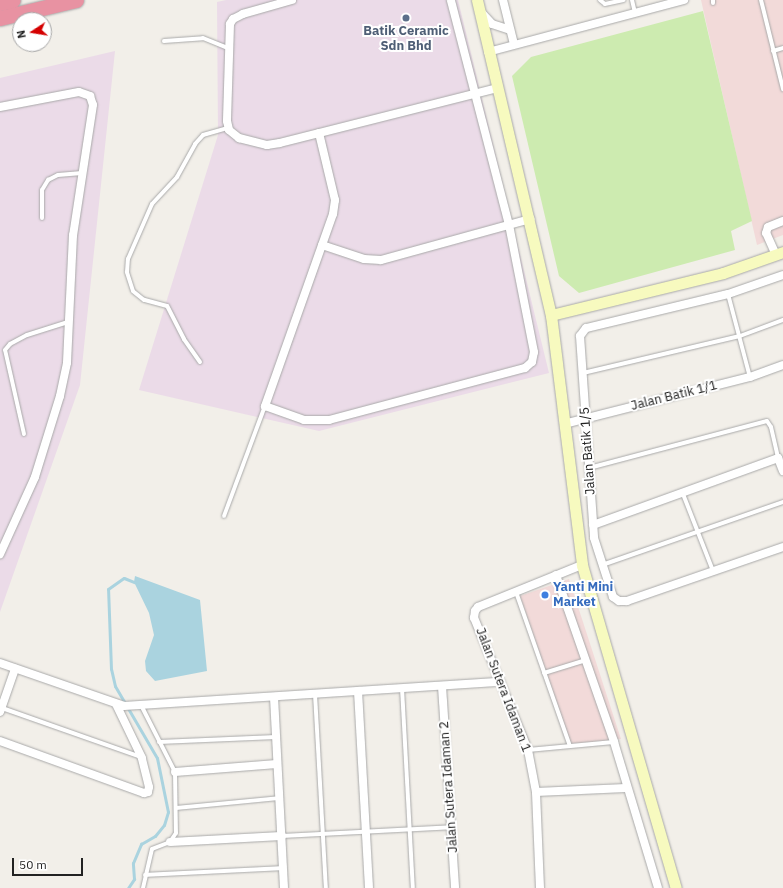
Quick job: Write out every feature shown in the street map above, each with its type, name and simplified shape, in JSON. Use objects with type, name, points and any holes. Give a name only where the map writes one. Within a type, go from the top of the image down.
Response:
[{"type":"highway","points":[[0,3],[13,0]]},
{"type":"highway","points":[[0,18],[76,0]]},
{"type":"street","points":[[292,0],[233,19],[228,30],[228,128],[239,138],[267,145],[497,88]]},
{"type":"street","points":[[319,133],[335,200],[333,214],[265,406],[304,420],[329,420],[525,368],[532,362],[534,352],[509,224],[451,0]]},
{"type":"street","points":[[503,0],[514,44]]},
{"type":"street","points":[[488,52],[684,0]]},
{"type":"street","points":[[478,4],[492,24],[510,30]]},
{"type":"street","points":[[478,4],[488,52],[530,219],[551,315],[582,565],[676,888]]},
{"type":"street","points":[[0,106],[70,92],[79,92],[90,96],[93,105],[73,235],[67,363],[52,424],[34,476],[0,554]]},
{"type":"street","points":[[322,245],[364,259],[381,260],[530,219]]},
{"type":"street","points":[[551,315],[723,273],[779,253],[766,233],[768,227],[783,221]]},
{"type":"street","name":"Jalan Batik 1/5","points":[[783,275],[728,294],[586,328],[580,336],[595,549],[613,597],[619,601],[628,601],[783,547]]},
{"type":"street","name":"Jalan Batik 1/1","points":[[564,424],[750,377],[783,365]]},
{"type":"street","points":[[593,525],[683,494],[778,458],[783,471]]},
{"type":"street","points":[[516,591],[582,565]]},
{"type":"street","points":[[556,575],[614,742],[626,788],[658,888]]},
{"type":"street","name":"Jalan Sutera Idaman 1","points":[[516,591],[478,607],[474,618],[528,750],[536,792],[540,888]]},
{"type":"street","points":[[0,663],[124,705],[500,682]]},
{"type":"street","points":[[1,710],[15,669]]},
{"type":"street","name":"Jalan Sutera Idaman 2","points":[[442,686],[455,888]]},
{"type":"street","points":[[358,691],[369,888]]},
{"type":"street","points":[[274,697],[284,888]]},
{"type":"street","points":[[0,741],[144,794],[148,792],[149,787],[142,758],[124,705]]},
{"type":"street","points":[[175,772],[278,764]]},
{"type":"street","points":[[536,792],[626,788]]},
{"type":"street","points":[[170,842],[282,836]]},
{"type":"lane","points":[[600,0],[605,4],[624,0]]},
{"type":"lane","points":[[632,0],[635,14]]},
{"type":"lane","points":[[761,0],[783,90]]},
{"type":"lane","points":[[164,41],[203,38],[228,48]]},
{"type":"lane","points":[[773,51],[783,48]]},
{"type":"lane","points":[[200,362],[184,339],[167,306],[144,300],[132,291],[127,272],[128,258],[152,204],[177,177],[195,144],[203,135],[228,128]]},
{"type":"lane","points":[[42,218],[42,190],[48,180],[58,176],[82,173]]},
{"type":"lane","points":[[728,294],[750,377]]},
{"type":"lane","points":[[583,373],[740,336],[783,320]]},
{"type":"lane","points":[[24,434],[6,350],[10,344],[27,335],[68,322]]},
{"type":"lane","points":[[224,516],[265,406]]},
{"type":"lane","points":[[589,468],[767,421],[771,427],[778,458]]},
{"type":"lane","points":[[683,494],[713,571]]},
{"type":"lane","points":[[601,566],[699,533],[783,502]]},
{"type":"lane","points":[[516,591],[570,746]]},
{"type":"lane","points":[[544,673],[586,660]]},
{"type":"lane","points":[[402,688],[413,888]]},
{"type":"lane","points":[[315,694],[326,888]]},
{"type":"lane","points":[[141,705],[175,772],[176,808],[176,833],[170,842],[152,849],[143,888]]},
{"type":"lane","points":[[1,710],[142,758]]},
{"type":"lane","points":[[159,742],[276,737]]},
{"type":"lane","points":[[528,750],[614,742]]},
{"type":"lane","points":[[176,808],[279,798]]},
{"type":"lane","points":[[282,836],[451,827]]},
{"type":"lane","points":[[146,875],[283,868]]},
{"type":"shaded area","points":[[226,0],[458,0],[549,373],[319,431],[139,390],[218,135],[217,2]]},
{"type":"shaded area","points":[[701,0],[783,0],[783,235],[757,245]]},
{"type":"shaded area","points":[[115,51],[80,385],[0,612],[0,78]]},
{"type":"shaded area","points":[[569,579],[621,739],[571,744],[520,596]]},
{"type":"green space","points":[[703,11],[752,221],[731,231],[735,250],[579,293],[559,276],[512,76],[531,57]]},
{"type":"water","points":[[135,576],[200,600],[207,671],[155,681],[146,671],[145,661],[154,635],[149,613],[134,582]]},
{"type":"waterway","points":[[128,888],[134,879],[133,863],[141,844],[155,836],[164,825],[168,812],[157,758],[115,686],[111,669],[108,589],[124,578],[134,582]]},
{"type":"place","name":"Batik Ceramic Sdn Bhd","points":[[406,18]]},
{"type":"place","name":"Yanti Mini Market","points":[[545,595]]}]
